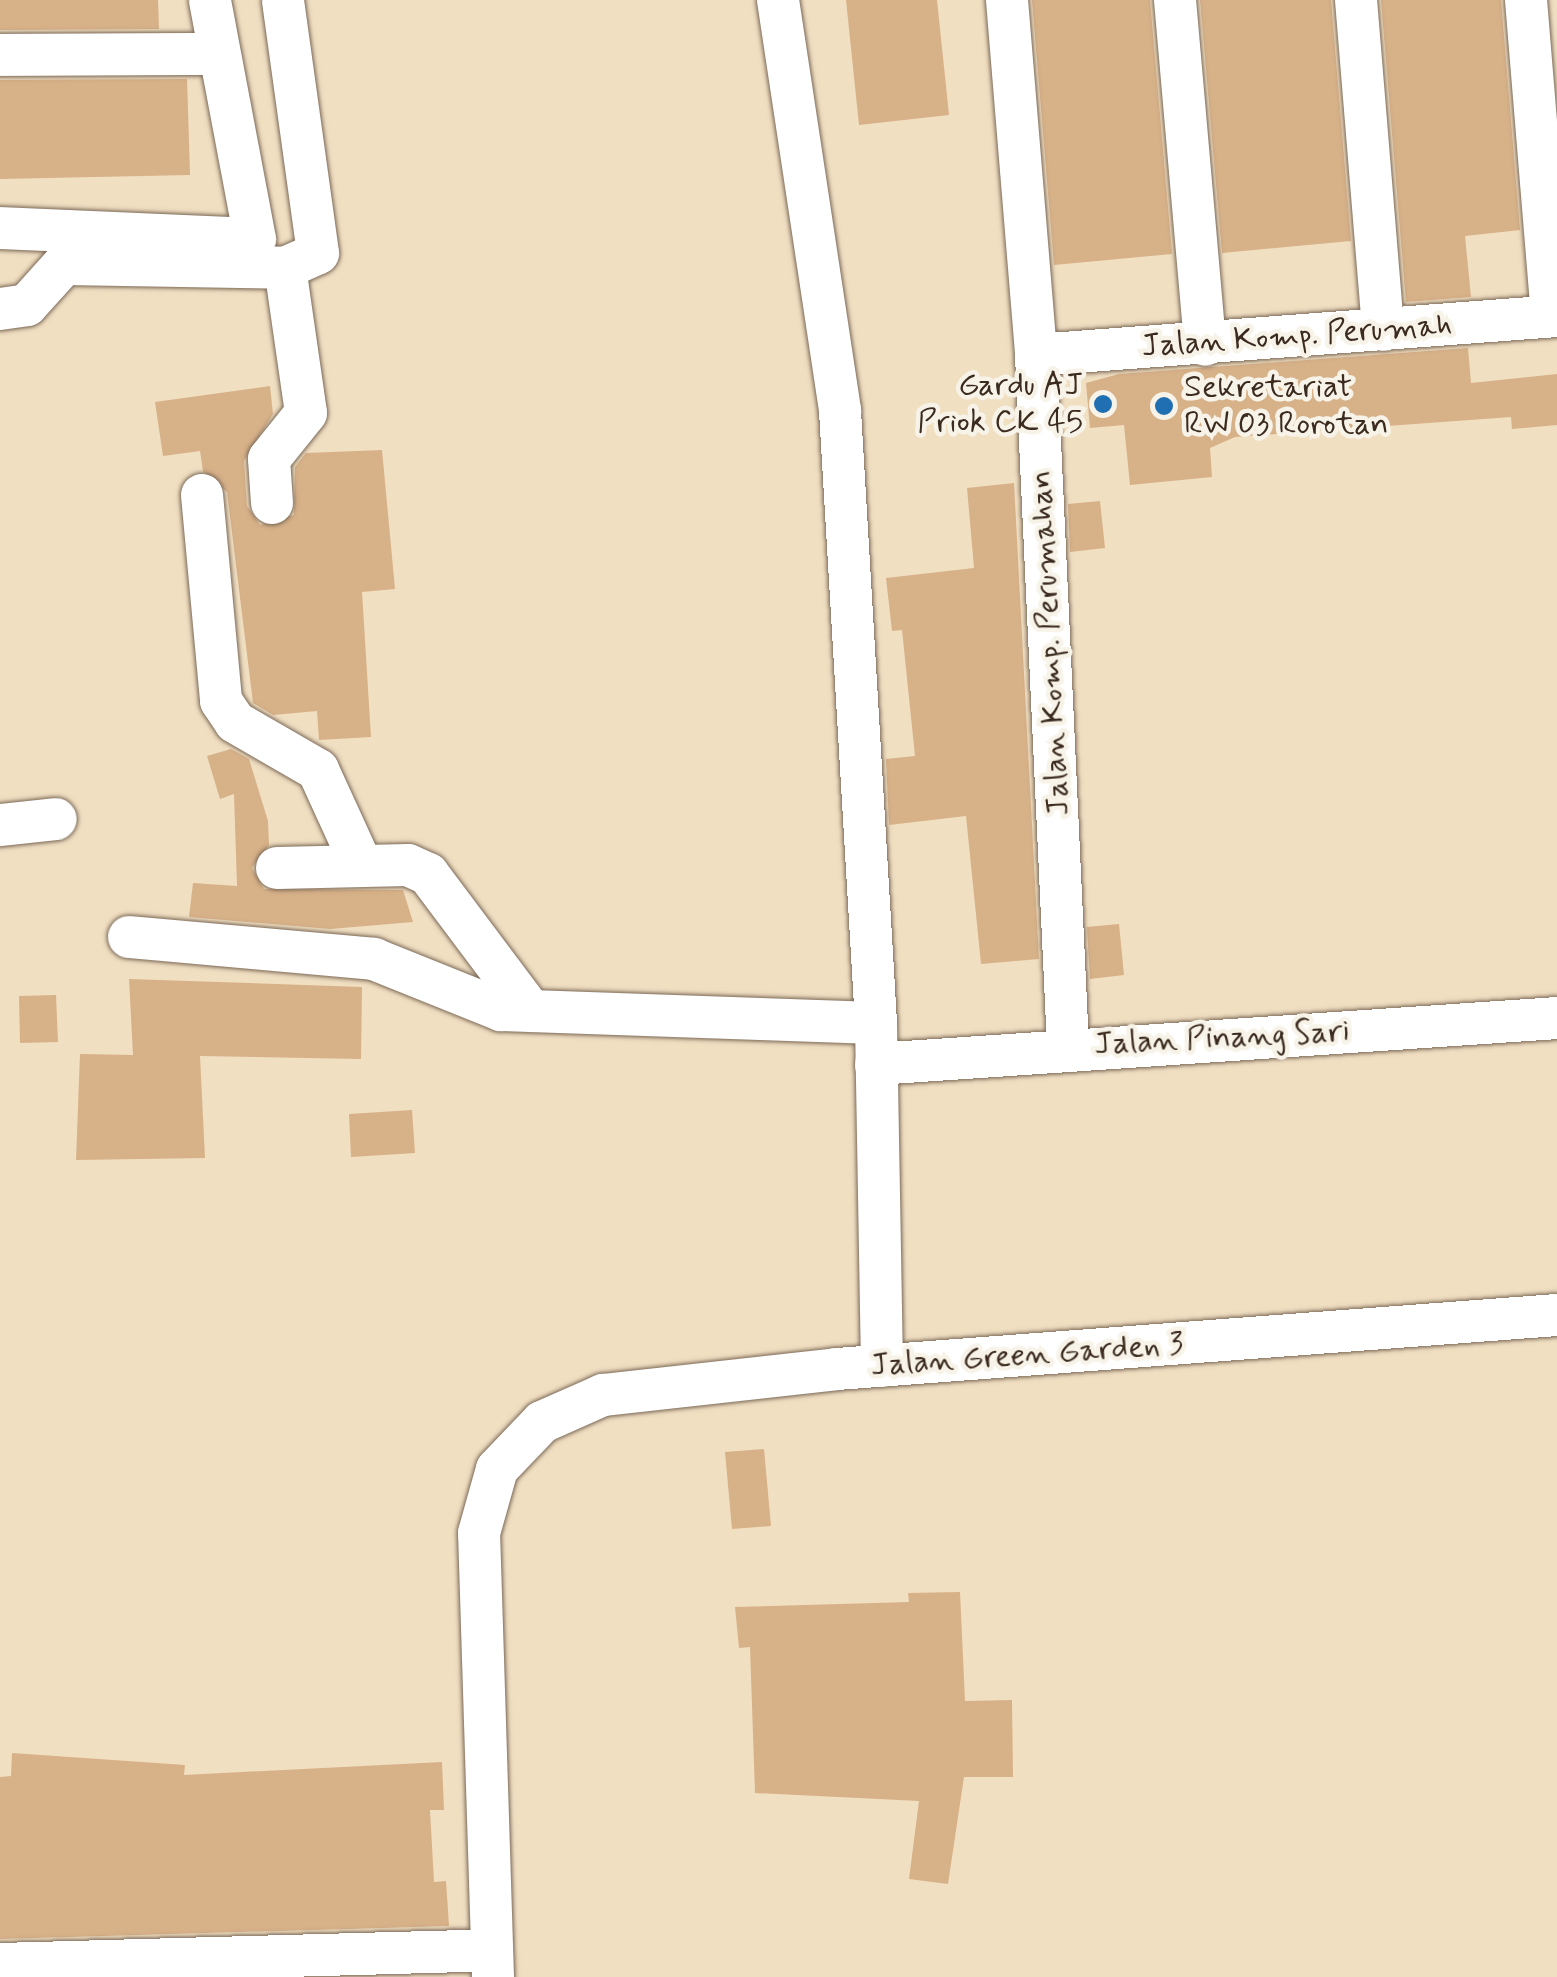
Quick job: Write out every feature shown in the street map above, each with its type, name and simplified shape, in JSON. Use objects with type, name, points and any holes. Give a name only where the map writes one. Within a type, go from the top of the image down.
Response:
[{"type":"street","points":[[0,228],[252,242],[210,0]]},
{"type":"street","points":[[0,309],[27,306],[64,264],[285,268],[313,258],[321,242],[283,0]]},
{"type":"street","points":[[778,0],[840,411],[880,1050],[882,1366]]},
{"type":"street","name":"Jalan Komp. Perumahan","points":[[1007,0],[1036,355],[1068,1047]]},
{"type":"street","points":[[1176,0],[1205,345]]},
{"type":"street","points":[[1356,0],[1383,330]]},
{"type":"street","points":[[1526,0],[1555,316]]},
{"type":"street","points":[[0,55],[218,54]]},
{"type":"street","points":[[272,502],[269,460],[306,413],[285,268]]},
{"type":"street","name":"Jalan Komp. Perumah","points":[[1036,355],[1555,316]]},
{"type":"street","points":[[202,495],[221,700],[235,722],[318,770],[361,864]]},
{"type":"street","points":[[0,825],[56,819]]},
{"type":"street","points":[[278,868],[361,864],[428,874],[531,1012]]},
{"type":"street","name":"Jalan Pinang Sari","points":[[129,937],[374,958],[472,1004],[880,1050],[1068,1047],[1557,1018]]},
{"type":"street","name":"Jalan Green Garden 3","points":[[493,1964],[479,1534],[497,1469],[514,1448],[572,1404],[603,1395],[882,1366],[1557,1315]]},
{"type":"street","points":[[0,1964],[493,1964]]},
{"type":"building","points":[[0,0],[158,0],[159,29],[0,30]]},
{"type":"building","points":[[846,0],[937,0],[949,115],[859,125]]},
{"type":"building","points":[[1032,0],[1150,0],[1172,254],[1054,265]]},
{"type":"building","points":[[1200,0],[1331,0],[1351,241],[1222,253]]},
{"type":"building","points":[[1381,0],[1501,0],[1520,230],[1465,236],[1471,297],[1406,302]]},
{"type":"building","points":[[187,79],[190,175],[0,179],[0,80]]},
{"type":"building","points":[[1468,348],[1471,383],[1557,374],[1557,425],[1512,429],[1511,417],[1235,437],[1210,448],[1212,477],[1130,485],[1124,425],[1090,428],[1086,383],[1119,374]]},
{"type":"building","points":[[270,386],[273,414],[244,461],[247,506],[260,525],[294,515],[295,467],[306,453],[382,450],[395,589],[362,592],[371,737],[319,740],[317,711],[273,715],[253,703],[227,492],[203,471],[200,451],[163,456],[155,402]]},
{"type":"building","points":[[1014,483],[1039,959],[981,964],[966,816],[889,825],[886,759],[915,756],[902,630],[892,631],[886,578],[974,568],[967,488]]},
{"type":"building","points":[[1100,501],[1105,548],[1070,552],[1068,504]]},
{"type":"building","points":[[231,749],[249,759],[268,821],[269,845],[252,868],[264,889],[403,890],[413,922],[330,929],[189,917],[193,883],[237,886],[234,794],[220,799],[207,756]]},
{"type":"building","points":[[1119,924],[1124,975],[1090,979],[1087,927]]},
{"type":"building","points":[[129,979],[362,987],[361,1059],[200,1056],[205,1158],[76,1160],[80,1054],[133,1055]]},
{"type":"building","points":[[56,995],[58,1042],[20,1043],[19,996]]},
{"type":"building","points":[[412,1110],[415,1153],[351,1157],[349,1114]]},
{"type":"building","points":[[764,1449],[771,1526],[732,1529],[725,1452]]},
{"type":"building","points":[[960,1592],[965,1701],[1012,1700],[1013,1777],[964,1777],[948,1884],[909,1879],[919,1801],[755,1793],[750,1647],[739,1648],[735,1607],[909,1602],[908,1593]]},
{"type":"building","points":[[12,1753],[185,1765],[184,1775],[442,1762],[444,1810],[430,1810],[434,1882],[446,1881],[449,1926],[0,1939],[0,1777],[11,1776]]},
{"type":"place","name":"Gardu AJ Priok CK 45","points":[[1103,404]]},
{"type":"place","name":"Sekretariat RW 03 Rorotan","points":[[1164,406]]}]
